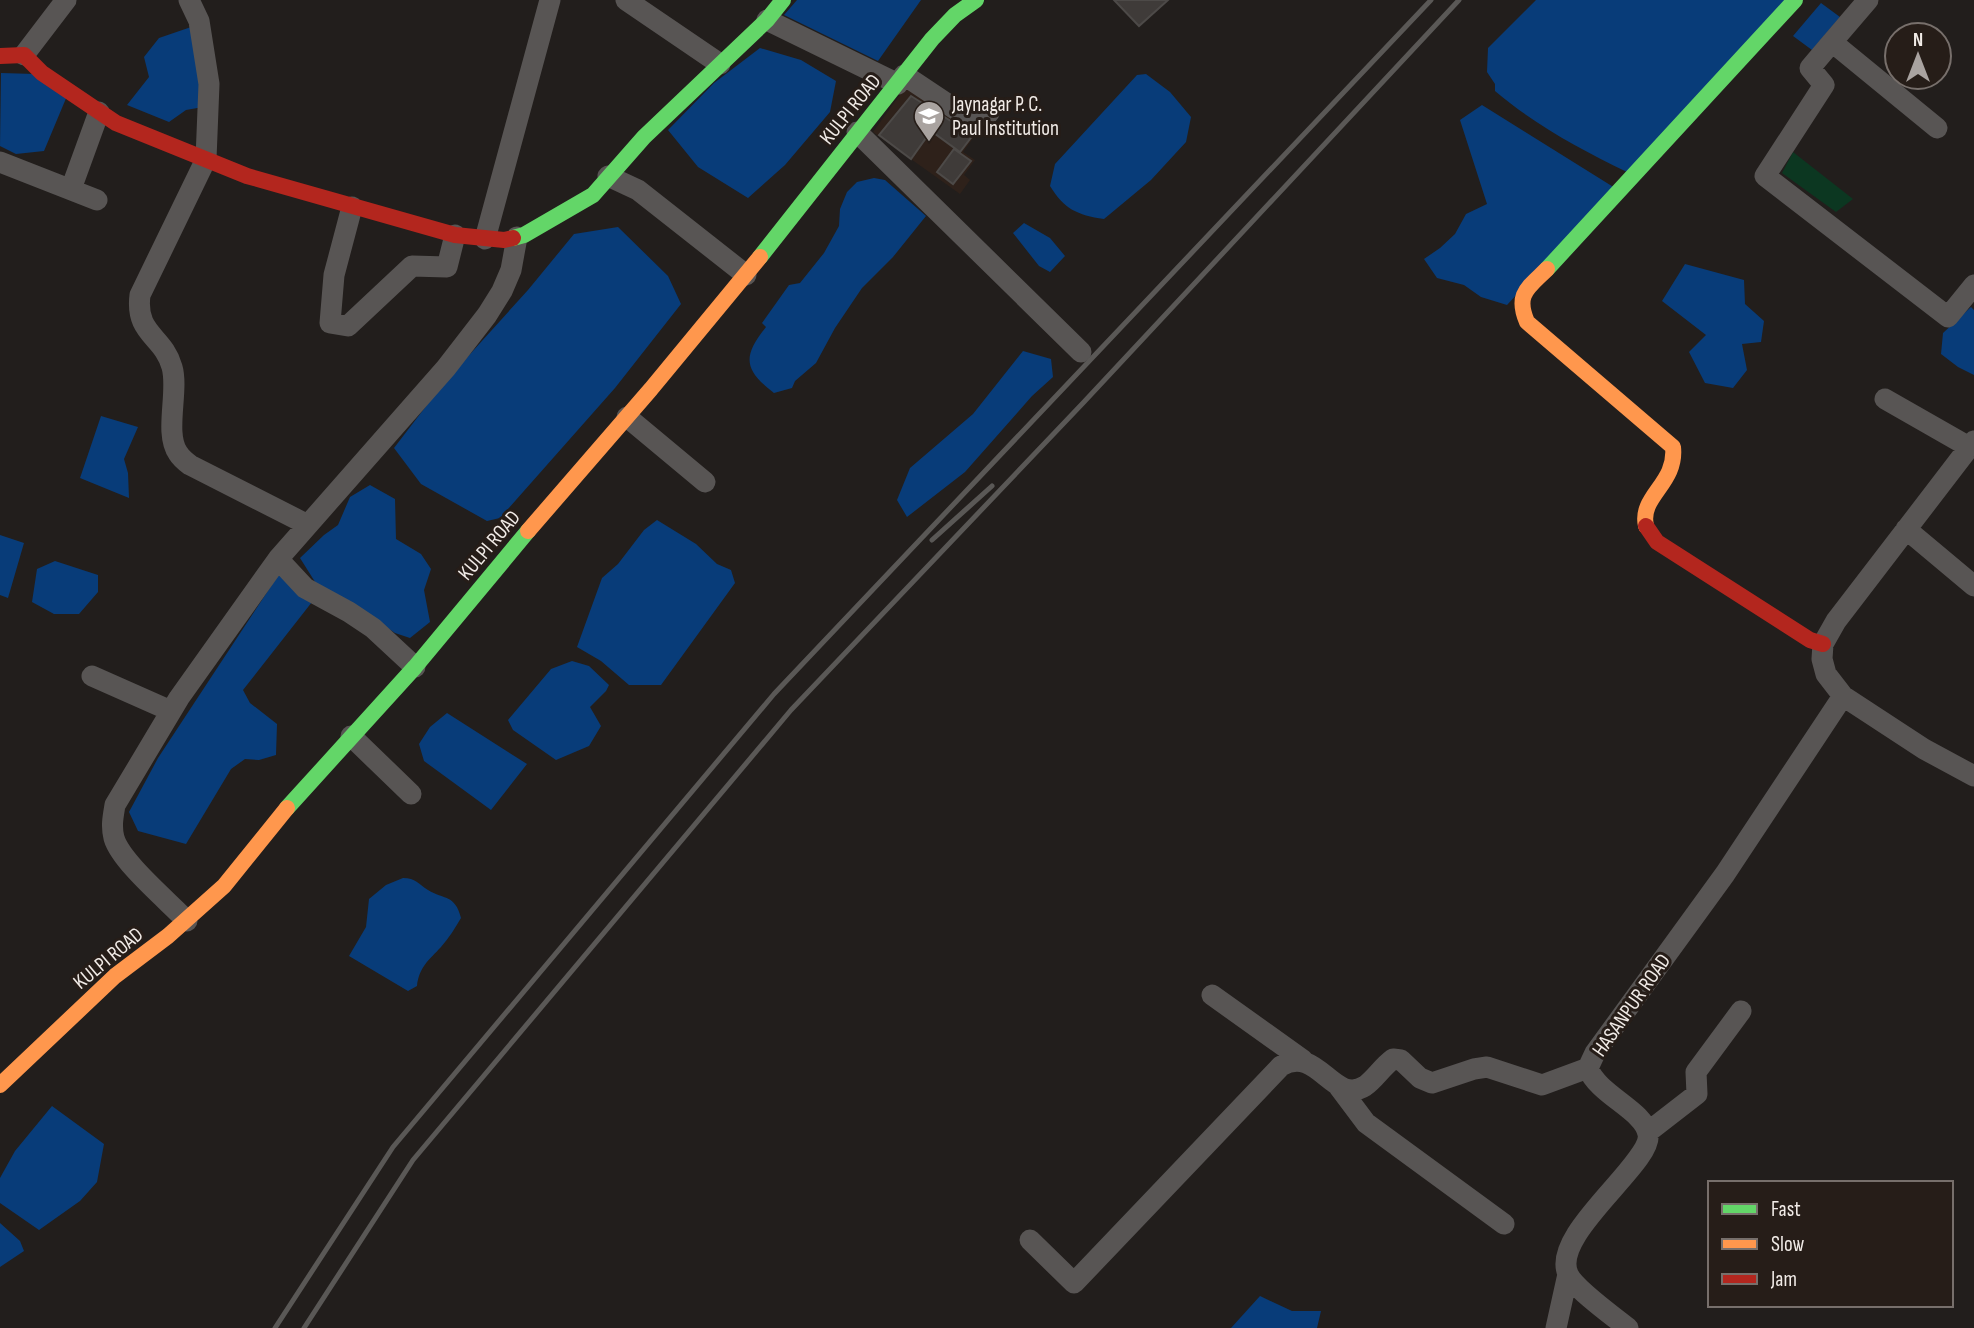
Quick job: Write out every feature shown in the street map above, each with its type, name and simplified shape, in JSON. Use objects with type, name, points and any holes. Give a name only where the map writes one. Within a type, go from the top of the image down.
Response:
[{"type":"street","points":[[24,55],[66,0]]},
{"type":"street","points":[[189,0],[199,21],[209,84],[206,159],[140,295],[138,309],[142,324],[167,354],[172,367],[173,437],[177,453],[190,465],[308,525]]},
{"type":"street","points":[[485,239],[550,0]]},
{"type":"street","points":[[0,56],[24,55],[42,73],[116,123],[247,176],[455,235],[504,240],[524,235],[593,195],[644,137],[767,20],[783,0]]},
{"type":"street","name":"KULPI ROAD","points":[[0,1084],[115,976],[187,920],[224,886],[272,825],[415,667],[746,275],[932,39],[955,15],[976,0]]},
{"type":"street","points":[[1795,0],[1523,294],[1521,307],[1527,322],[1672,447],[1676,456],[1675,465],[1667,481],[1647,503],[1644,513],[1647,533],[1810,640],[1824,643]]},
{"type":"street","points":[[1868,0],[1810,68],[1824,85],[1765,176],[1948,317],[1974,285]]},
{"type":"street","points":[[629,1],[720,64]]},
{"type":"street","points":[[767,20],[901,79],[970,119],[989,113]]},
{"type":"street","points":[[1832,42],[1937,128]]},
{"type":"street","points":[[71,190],[99,112]]},
{"type":"street","points":[[857,132],[1081,352]]},
{"type":"street","points":[[0,162],[97,200]]},
{"type":"street","points":[[608,176],[638,190],[746,275]]},
{"type":"street","points":[[352,207],[334,275],[330,323],[348,326],[412,266],[447,267],[455,235]]},
{"type":"street","points":[[187,920],[127,859],[115,841],[111,823],[115,805],[171,710],[278,559],[446,368],[487,315],[511,270],[517,237]]},
{"type":"street","points":[[1885,400],[1972,444],[1836,621],[1824,643],[1822,659],[1826,674],[1843,696],[1924,749],[1974,776]]},
{"type":"street","points":[[627,416],[705,482]]},
{"type":"street","points":[[1906,529],[1974,586]]},
{"type":"street","points":[[278,559],[305,588],[373,628],[415,667]]},
{"type":"street","points":[[92,676],[171,710]]},
{"type":"street","name":"HASANPUR ROAD","points":[[1648,1132],[1640,1120],[1593,1080],[1588,1068],[1595,1053],[1725,874],[1843,696]]},
{"type":"street","points":[[351,736],[411,794]]},
{"type":"street","points":[[1212,995],[1339,1087],[1366,1123],[1504,1224]]},
{"type":"street","points":[[1556,1328],[1568,1274],[1566,1262],[1574,1240],[1588,1218],[1642,1154],[1648,1142],[1648,1132],[1697,1094],[1696,1072],[1741,1011]]},
{"type":"street","points":[[1339,1087],[1353,1090],[1364,1087],[1393,1059],[1401,1060],[1420,1078],[1433,1083],[1487,1067],[1542,1085],[1588,1068]]},
{"type":"street","points":[[1030,1240],[1074,1283],[1280,1066],[1290,1060],[1303,1060]]},
{"type":"street","points":[[1568,1274],[1577,1285],[1628,1328]]},
{"type":"shaded area","name":"Jaynagar P. C. Paul Institution","points":[[907,85],[976,134],[963,152],[975,160],[964,175],[970,180],[960,194],[873,132]]},
{"type":"green space","points":[[1793,152],[1853,199],[1836,212],[1782,173]]},
{"type":"water","points":[[797,0],[921,0],[878,61],[784,15]]},
{"type":"water","points":[[1536,0],[1790,0],[1627,172],[1558,136],[1495,91],[1495,84],[1487,72],[1488,48]]},
{"type":"water","points":[[1821,3],[1840,17],[1812,50],[1793,36]]},
{"type":"water","points":[[194,26],[203,107],[186,110],[169,122],[127,105],[149,77],[144,57],[159,38]]},
{"type":"water","points":[[760,48],[801,60],[836,81],[830,112],[785,165],[748,198],[698,167],[668,130],[714,83]]},
{"type":"water","points":[[1,73],[35,74],[67,96],[44,151],[16,154],[0,146]]},
{"type":"water","points":[[1146,74],[1170,92],[1191,117],[1186,142],[1151,180],[1104,219],[1072,210],[1050,186],[1055,164],[1137,75]]},
{"type":"water","points":[[1482,105],[1615,188],[1507,305],[1481,297],[1464,285],[1437,278],[1424,259],[1455,234],[1466,214],[1487,204],[1460,120]]},
{"type":"water","points":[[874,178],[885,180],[926,216],[893,257],[862,288],[835,328],[816,363],[795,381],[792,388],[774,393],[757,377],[750,363],[753,347],[766,327],[762,323],[789,285],[800,283],[824,253],[839,226],[840,209],[847,192],[857,182]]},
{"type":"water","points":[[1024,223],[1050,238],[1065,256],[1050,272],[1039,266],[1013,233]]},
{"type":"water","points":[[618,227],[668,276],[681,304],[615,388],[500,518],[487,521],[421,484],[394,448],[443,384],[528,290],[574,234]]},
{"type":"water","points":[[1685,264],[1744,280],[1745,304],[1764,321],[1761,342],[1742,344],[1747,370],[1733,388],[1705,383],[1689,352],[1706,335],[1662,301]]},
{"type":"water","points":[[1971,307],[1974,310],[1974,375],[1941,354],[1943,333]]},
{"type":"water","points":[[1023,351],[1051,359],[1053,377],[1032,396],[965,472],[907,517],[897,500],[910,468],[973,414]]},
{"type":"water","points":[[101,416],[138,427],[124,459],[128,473],[129,498],[80,478]]},
{"type":"water","points":[[370,485],[395,499],[396,539],[421,554],[431,569],[424,590],[430,622],[410,638],[395,633],[317,585],[300,558],[338,525],[350,497]]},
{"type":"water","points":[[657,520],[696,544],[717,564],[731,570],[735,583],[661,685],[629,685],[601,661],[577,647],[602,578],[618,564],[644,530]]},
{"type":"water","points":[[0,535],[24,543],[8,598],[0,595]]},
{"type":"water","points":[[55,561],[98,575],[98,592],[79,614],[54,614],[32,602],[37,569]]},
{"type":"water","points":[[279,574],[312,602],[243,690],[250,703],[277,724],[276,755],[259,760],[245,759],[231,769],[186,844],[138,831],[129,812],[158,758]]},
{"type":"water","points":[[572,661],[589,666],[609,685],[590,707],[601,726],[589,746],[556,760],[513,730],[508,720],[551,669]]},
{"type":"water","points":[[447,713],[527,764],[491,810],[424,761],[419,744],[430,727]]},
{"type":"water","points":[[403,878],[414,880],[452,901],[461,918],[447,940],[422,969],[417,986],[408,991],[349,956],[366,927],[369,899],[386,885]]},
{"type":"water","points":[[52,1106],[104,1144],[97,1182],[80,1201],[39,1230],[0,1203],[0,1178],[15,1151]]},
{"type":"water","points":[[0,1223],[20,1241],[24,1251],[0,1267]]},
{"type":"water","points":[[1260,1296],[1292,1311],[1321,1311],[1317,1328],[1231,1328]]},
{"type":"building","points":[[1114,0],[1168,0],[1139,26]]},
{"type":"building","name":"Jaynagar P. C. Paul Institution","points":[[911,96],[973,135],[960,152],[931,131],[911,159],[879,135]]},
{"type":"building","points":[[954,149],[971,161],[953,184],[937,172]]},
{"type":"railway","points":[[275,1328],[393,1147],[774,694],[1431,0]]},
{"type":"railway","points":[[304,1328],[413,1160],[791,710],[1083,403],[1459,0]]},
{"type":"railway","points":[[932,540],[992,486]]},
{"type":"traffic: fast","points":[[513,238],[524,235],[593,195],[644,137],[767,20],[783,0]]},
{"type":"traffic: fast","points":[[760,257],[932,39],[955,15],[976,0]]},
{"type":"traffic: fast","points":[[1547,269],[1795,0]]},
{"type":"traffic: fast","points":[[287,808],[415,667],[528,531]]},
{"type":"traffic: slow","points":[[528,531],[651,389],[760,257]]},
{"type":"traffic: slow","points":[[1547,269],[1525,292],[1522,305],[1527,322],[1673,447],[1673,460],[1669,471],[1648,506],[1646,526]]},
{"type":"traffic: slow","points":[[0,1085],[115,976],[168,936],[224,886],[287,808]]},
{"type":"traffic: jam","points":[[0,56],[24,55],[42,73],[116,123],[247,176],[455,235],[504,240],[513,238]]},
{"type":"traffic: jam","points":[[1646,526],[1657,542],[1810,640],[1823,644]]},
{"type":"place","name":"Jaynagar P. C. Paul Institution","points":[[929,143]]}]
